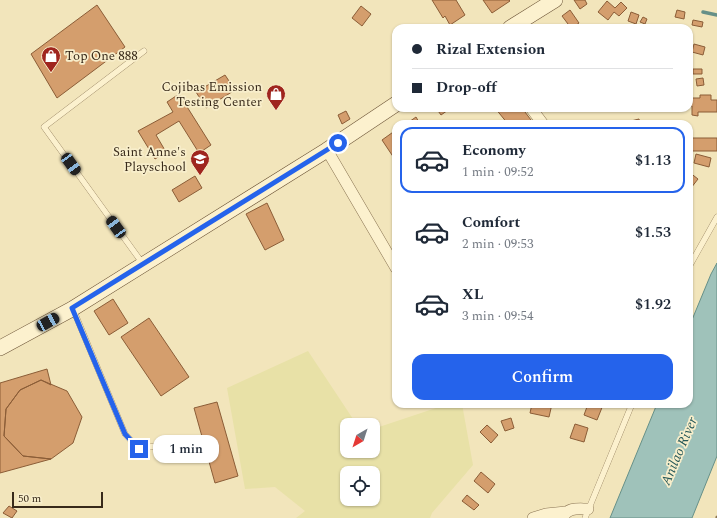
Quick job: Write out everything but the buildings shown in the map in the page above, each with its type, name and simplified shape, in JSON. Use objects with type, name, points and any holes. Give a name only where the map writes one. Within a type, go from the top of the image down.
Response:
[{"type":"street","points":[[516,24],[555,0]]},
{"type":"street","points":[[0,348],[72,308],[143,265],[327,150],[392,107]]},
{"type":"street","points":[[327,150],[392,261]]},
{"type":"street","points":[[533,518],[546,514],[564,515],[576,509],[586,514]]},
{"type":"lane","points":[[143,265],[44,127],[144,52]]},
{"type":"lane","points":[[693,259],[717,217]]},
{"type":"lane","points":[[72,308],[125,434],[134,444],[139,449],[192,439]]},
{"type":"lane","points":[[586,514],[630,408]]},
{"type":"shaded area","points":[[308,351],[352,418],[340,418],[340,458],[380,458],[380,427],[436,408],[463,408],[473,465],[432,513],[430,518],[296,518],[305,511],[275,487],[245,489],[227,388]]},
{"type":"water","name":"Anilao River","points":[[717,263],[717,456],[692,518],[610,518],[655,408],[693,408],[693,317]]},
{"type":"waterway","points":[[703,12],[717,15]]},
{"type":"place","name":"Top One 888","points":[[51,73]]},
{"type":"place","name":"Cojibas Emission Testing Center","points":[[276,111]]},
{"type":"place","name":"Saint Anne's Playschool","points":[[200,176]]},
{"type":"route","points":[[139,449],[125,434],[72,308],[338,143]]}]
